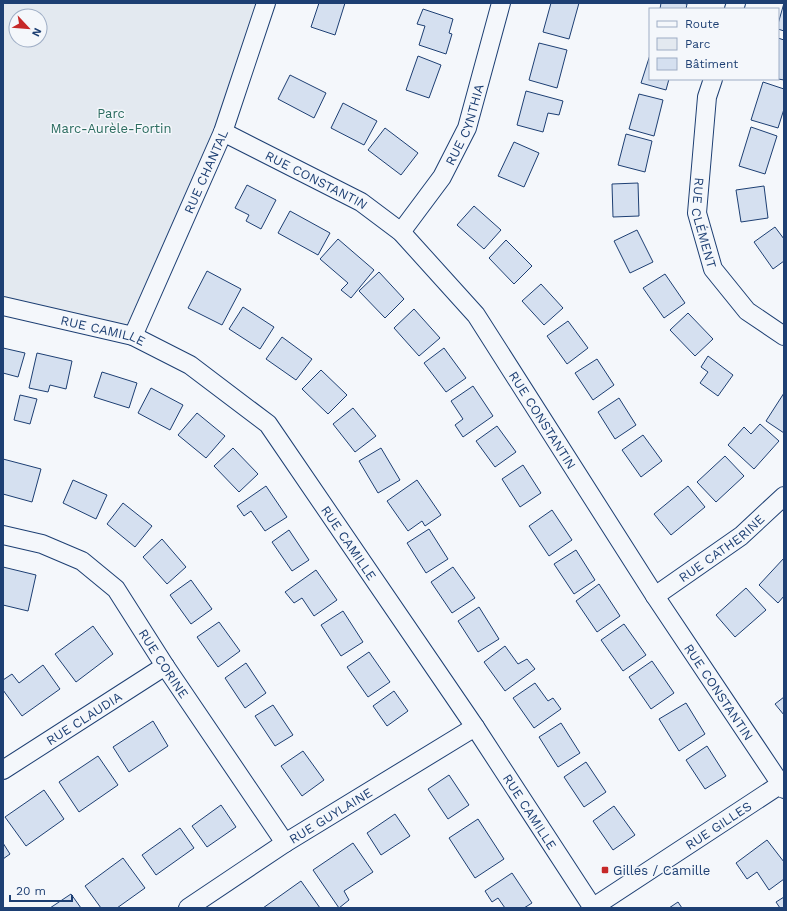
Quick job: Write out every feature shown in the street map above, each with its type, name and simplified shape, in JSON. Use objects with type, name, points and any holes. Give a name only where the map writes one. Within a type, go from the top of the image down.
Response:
[{"type":"street","name":"RUE CHANTAL","points":[[133,336],[223,132],[266,3]]},
{"type":"street","name":"RUE CYNTHIA","points":[[401,232],[442,177],[467,128],[501,3]]},
{"type":"street","name":"RUE CLÉMENT","points":[[713,80],[707,97],[697,213],[713,269],[747,311],[784,336]]},
{"type":"street","name":"RUE CONSTANTIN","points":[[223,132],[361,202],[401,232],[476,315],[655,596],[783,785]]},
{"type":"street","name":"RUE CAMILLE","points":[[3,306],[133,336],[190,365],[268,424],[475,727],[593,908]]},
{"type":"street","name":"RUE CATHERINE","points":[[655,596],[740,536],[784,496]]},
{"type":"street","name":"RUE CORINE","points":[[3,535],[42,544],[82,561],[116,589],[165,666],[285,843]]},
{"type":"street","name":"RUE CLAUDIA","points":[[3,770],[165,666]]},
{"type":"street","name":"RUE GUYLAINE","points":[[188,908],[285,843],[475,727]]},
{"type":"street","name":"RUE GILLES","points":[[593,908],[783,785]]},
{"type":"green space","name":"Parc Marc-Aurèle-Fortin","points":[[3,3],[266,3],[133,336],[3,306]]},
{"type":"building","points":[[319,3],[345,3],[335,35],[311,27]]},
{"type":"building","points":[[551,3],[579,3],[569,39],[543,32]]},
{"type":"building","points":[[661,3],[687,4],[686,8],[660,8]]},
{"type":"building","points":[[784,3],[784,31],[779,29],[779,20]]},
{"type":"building","points":[[423,9],[453,19],[449,33],[452,34],[446,54],[419,45],[425,26],[417,24]]},
{"type":"building","points":[[779,38],[784,40],[784,80],[779,79]]},
{"type":"building","points":[[539,43],[567,50],[557,88],[529,80]]},
{"type":"building","points":[[418,56],[441,65],[429,98],[406,90]]},
{"type":"building","points":[[649,58],[649,80],[669,80],[666,90],[641,83]]},
{"type":"building","points":[[290,75],[326,93],[314,118],[278,99]]},
{"type":"building","points":[[763,82],[784,89],[784,109],[778,128],[751,120]]},
{"type":"building","points":[[526,91],[563,101],[559,115],[548,113],[543,132],[517,125]]},
{"type":"building","points":[[639,94],[663,100],[654,136],[629,129]]},
{"type":"building","points":[[343,103],[377,121],[364,145],[331,128]]},
{"type":"building","points":[[751,127],[777,136],[765,174],[739,166]]},
{"type":"building","points":[[385,128],[418,153],[401,175],[368,150]]},
{"type":"building","points":[[626,134],[652,141],[645,172],[618,165]]},
{"type":"building","points":[[514,142],[539,153],[524,187],[498,176]]},
{"type":"building","points":[[638,183],[639,216],[613,217],[612,184]]},
{"type":"building","points":[[247,185],[276,200],[261,229],[246,221],[249,215],[235,208]]},
{"type":"building","points":[[764,186],[768,218],[741,222],[736,190]]},
{"type":"building","points":[[474,206],[501,230],[484,249],[457,225]]},
{"type":"building","points":[[290,211],[330,233],[318,255],[278,233]]},
{"type":"building","points":[[775,227],[784,239],[784,261],[773,269],[754,242]]},
{"type":"building","points":[[637,230],[653,262],[630,273],[614,241]]},
{"type":"building","points":[[338,239],[374,270],[351,298],[341,290],[348,283],[320,259]]},
{"type":"building","points":[[506,240],[532,266],[514,284],[489,258]]},
{"type":"building","points":[[207,271],[241,289],[222,325],[188,308]]},
{"type":"building","points":[[379,272],[404,299],[385,318],[359,291]]},
{"type":"building","points":[[665,274],[685,303],[664,318],[643,288]]},
{"type":"building","points":[[541,284],[563,308],[544,325],[522,301]]},
{"type":"building","points":[[243,307],[274,327],[260,349],[229,329]]},
{"type":"building","points":[[414,309],[440,338],[419,356],[394,328]]},
{"type":"building","points":[[688,313],[713,339],[695,356],[670,330]]},
{"type":"building","points":[[568,321],[588,348],[567,364],[547,336]]},
{"type":"building","points":[[282,337],[312,359],[296,380],[266,359]]},
{"type":"building","points":[[3,348],[25,353],[18,377],[3,373]]},
{"type":"building","points":[[444,348],[466,378],[446,392],[424,363]]},
{"type":"building","points":[[37,353],[72,361],[66,389],[50,385],[48,392],[29,388]]},
{"type":"building","points":[[708,356],[733,375],[718,396],[700,383],[708,372],[701,367]]},
{"type":"building","points":[[597,359],[614,385],[593,400],[575,373]]},
{"type":"building","points":[[321,370],[347,395],[328,414],[302,389]]},
{"type":"building","points":[[102,372],[137,383],[129,408],[94,397]]},
{"type":"building","points":[[473,386],[493,416],[463,437],[455,425],[463,419],[451,401]]},
{"type":"building","points":[[151,388],[183,405],[170,430],[138,413]]},
{"type":"building","points":[[784,393],[784,433],[766,421]]},
{"type":"building","points":[[20,395],[37,399],[30,424],[14,420]]},
{"type":"building","points":[[619,398],[636,425],[615,439],[598,412]]},
{"type":"building","points":[[353,408],[376,436],[355,452],[333,424]]},
{"type":"building","points":[[197,413],[225,436],[206,458],[178,435]]},
{"type":"building","points":[[760,424],[779,441],[754,469],[728,445],[744,427],[751,434]]},
{"type":"building","points":[[497,426],[516,452],[495,467],[476,441]]},
{"type":"building","points":[[643,435],[662,461],[641,477],[622,450]]},
{"type":"building","points":[[233,448],[258,474],[239,492],[214,466]]},
{"type":"building","points":[[381,448],[400,480],[378,493],[359,461]]},
{"type":"building","points":[[725,456],[744,476],[716,502],[697,482]]},
{"type":"building","points":[[3,459],[41,469],[32,502],[3,494]]},
{"type":"building","points":[[523,465],[541,493],[520,507],[502,479]]},
{"type":"building","points":[[73,480],[107,495],[96,519],[63,503]]},
{"type":"building","points":[[417,480],[441,515],[425,526],[422,521],[408,531],[387,501]]},
{"type":"building","points":[[266,486],[287,517],[265,531],[251,511],[244,516],[237,506]]},
{"type":"building","points":[[688,486],[705,507],[671,535],[654,514]]},
{"type":"building","points":[[123,503],[152,526],[135,547],[107,524]]},
{"type":"building","points":[[552,510],[572,540],[549,556],[529,526]]},
{"type":"building","points":[[429,529],[448,559],[426,573],[407,543]]},
{"type":"building","points":[[289,530],[309,560],[292,571],[272,542]]},
{"type":"building","points":[[162,539],[186,567],[167,584],[143,557]]},
{"type":"building","points":[[576,550],[595,580],[574,594],[554,564]]},
{"type":"building","points":[[784,558],[784,596],[778,603],[759,585]]},
{"type":"building","points":[[3,567],[36,575],[28,611],[3,605]]},
{"type":"building","points":[[453,567],[475,598],[452,613],[431,582]]},
{"type":"building","points":[[316,570],[337,600],[314,616],[302,598],[294,603],[285,592]]},
{"type":"building","points":[[191,580],[212,609],[191,624],[170,595]]},
{"type":"building","points":[[599,584],[620,616],[597,632],[576,601]]},
{"type":"building","points":[[746,588],[766,610],[735,637],[716,615]]},
{"type":"building","points":[[479,607],[499,639],[478,652],[458,621]]},
{"type":"building","points":[[343,611],[363,642],[341,656],[321,625]]},
{"type":"building","points":[[219,622],[240,651],[218,667],[197,637]]},
{"type":"building","points":[[624,624],[646,655],[623,671],[601,640]]},
{"type":"building","points":[[93,626],[113,654],[76,682],[55,654]]},
{"type":"building","points":[[505,646],[518,664],[527,659],[535,669],[505,691],[484,662]]},
{"type":"building","points":[[369,652],[390,682],[368,697],[347,667]]},
{"type":"building","points":[[652,661],[674,693],[651,709],[629,677]]},
{"type":"building","points":[[246,663],[266,693],[245,708],[225,678]]},
{"type":"building","points":[[43,665],[60,689],[22,716],[3,690],[3,680],[12,674],[19,683]]},
{"type":"building","points":[[535,683],[548,701],[553,698],[561,709],[534,728],[513,698]]},
{"type":"building","points":[[394,691],[408,711],[387,726],[373,706]]},
{"type":"building","points":[[784,697],[784,715],[775,704]]},
{"type":"building","points":[[686,703],[705,734],[679,751],[659,719]]},
{"type":"building","points":[[273,705],[293,735],[275,746],[255,716]]},
{"type":"building","points":[[153,721],[168,746],[129,772],[113,747]]},
{"type":"building","points":[[561,723],[580,753],[558,767],[539,737]]},
{"type":"building","points":[[707,746],[726,776],[705,789],[686,760]]},
{"type":"building","points":[[303,751],[324,780],[302,796],[281,766]]},
{"type":"building","points":[[98,756],[118,785],[79,812],[59,782]]},
{"type":"building","points":[[586,762],[606,792],[584,807],[564,777]]},
{"type":"building","points":[[449,775],[469,805],[448,819],[428,789]]},
{"type":"building","points":[[44,790],[64,819],[26,846],[5,817]]},
{"type":"building","points":[[221,805],[236,827],[207,847],[192,826]]},
{"type":"building","points":[[614,806],[635,835],[613,850],[593,821]]},
{"type":"building","points":[[395,814],[410,836],[381,855],[367,833]]},
{"type":"building","points":[[478,819],[504,859],[475,878],[449,838]]},
{"type":"building","points":[[180,828],[194,848],[156,875],[142,855]]},
{"type":"building","points":[[767,840],[784,862],[784,879],[769,890],[757,872],[747,879],[736,863]]},
{"type":"building","points":[[3,843],[10,854],[3,859]]},
{"type":"building","points":[[353,843],[373,872],[344,891],[349,900],[339,908],[313,870]]},
{"type":"building","points":[[123,858],[145,888],[117,908],[101,908],[85,886]]},
{"type":"building","points":[[512,873],[532,903],[524,908],[505,908],[498,898],[492,902],[485,891]]},
{"type":"building","points":[[301,881],[320,908],[263,908]]},
{"type":"building","points":[[71,894],[81,908],[50,908]]},
{"type":"building","points":[[784,897],[784,908],[780,908],[776,902]]},
{"type":"building","points":[[678,902],[682,908],[669,908]]},
{"type":"place","name":"Gilles / Camille","points":[[605,870]]}]
